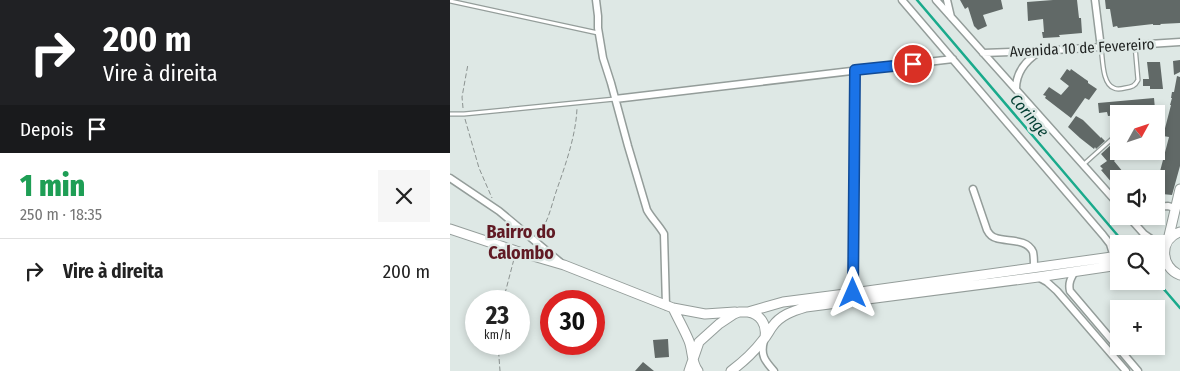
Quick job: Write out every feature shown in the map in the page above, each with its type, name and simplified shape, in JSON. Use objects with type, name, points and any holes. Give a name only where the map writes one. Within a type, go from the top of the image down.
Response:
[{"type":"street","points":[[596,0],[603,58],[612,83],[647,210],[664,234],[670,307],[688,339],[692,360],[698,371]]},
{"type":"street","points":[[902,0],[1110,244]]},
{"type":"street","points":[[936,0],[1110,195]]},
{"type":"street","points":[[947,0],[951,19]]},
{"type":"street","points":[[1095,0],[1101,48]]},
{"type":"street","name":"Avenida 10 de Fevereiro","points":[[983,53],[1101,48],[1180,42]]},
{"type":"street","points":[[1016,89],[1016,82],[1021,69],[1028,59],[1040,51]]},
{"type":"street","points":[[615,99],[952,59]]},
{"type":"street","points":[[853,293],[855,70]]},
{"type":"street","points":[[450,178],[499,211],[564,265]]},
{"type":"street","points":[[973,189],[987,230],[991,236],[1026,244],[1033,252],[1034,268]]},
{"type":"street","points":[[1165,244],[1178,209],[1180,189]]},
{"type":"street","points":[[1165,206],[1178,209]]},
{"type":"street","points":[[1136,225],[1145,235]]},
{"type":"street","points":[[450,229],[564,265],[670,307],[705,314],[748,312],[756,314],[764,322],[766,331],[762,354],[774,371]]},
{"type":"street","points":[[1165,247],[1172,236],[1180,232]]},
{"type":"street","points":[[1165,258],[1171,270],[1178,275]]},
{"type":"street","points":[[689,371],[699,342],[711,330],[734,314],[783,302],[1034,268],[1110,260]]},
{"type":"street","points":[[731,371],[764,339],[779,319],[793,310],[1038,277],[1075,271],[1110,261]]},
{"type":"street","points":[[1075,271],[1070,281],[1070,291],[1138,371]]},
{"type":"street","points":[[1038,277],[1047,282],[1056,291],[1124,370]]},
{"type":"lane","points":[[450,1],[599,34]]},
{"type":"lane","points":[[1101,48],[1106,80],[1110,86],[1118,89],[1131,87],[1138,80],[1135,45]]},
{"type":"lane","points":[[450,114],[615,99]]},
{"type":"lane","points":[[1083,165],[1110,141]]},
{"type":"path","points":[[468,64],[462,97],[464,114],[479,168],[492,198]]},
{"type":"path","points":[[534,240],[544,229],[557,190],[577,121],[578,103]]},
{"type":"path","points":[[506,290],[516,251]]},
{"type":"path","points":[[499,355],[500,371]]},
{"type":"building","points":[[960,0],[1001,0],[1003,9],[983,15],[987,26],[978,30],[974,26],[968,7],[965,9]]},
{"type":"building","points":[[1077,0],[1082,33],[1043,38],[1043,19],[1028,21],[1027,2]]},
{"type":"building","points":[[1105,0],[1180,0],[1180,23],[1113,27],[1110,9],[1106,9]]},
{"type":"building","points":[[1180,60],[1180,72],[1174,75],[1173,61]]},
{"type":"building","points":[[1147,62],[1160,62],[1163,89],[1150,89],[1150,86],[1143,86],[1143,79],[1149,79]]},
{"type":"building","points":[[1067,69],[1070,71],[1071,69],[1097,89],[1089,100],[1085,98],[1071,118],[1043,95],[1049,87],[1061,95],[1069,86],[1060,79]]},
{"type":"building","points":[[1177,76],[1180,77],[1180,166],[1172,195],[1165,194],[1165,170],[1160,170],[1163,160],[1165,160],[1169,137],[1165,136],[1165,128],[1172,92],[1174,92]]},
{"type":"building","points":[[1154,98],[1155,105],[1110,105],[1110,116],[1108,116],[1107,112],[1099,113],[1098,103]]},
{"type":"building","points":[[1076,116],[1083,120],[1105,141],[1096,149],[1068,127]]},
{"type":"building","points":[[1110,146],[1110,160],[1115,160],[1121,170],[1110,170],[1110,180],[1101,170],[1103,169],[1100,166],[1107,161],[1101,154]]},
{"type":"building","points":[[668,339],[669,357],[655,358],[653,340]]},
{"type":"building","points":[[643,362],[654,371],[635,371]]},
{"type":"waterway","name":"Coringe","points":[[917,0],[1117,235]]},
{"type":"waterway","name":"Coringe","points":[[1165,290],[1180,308]]},
{"type":"district","name":"Bairro do Calombo","points":[[521,242]]},
{"type":"route","points":[[853,293],[855,70],[913,64]]}]
